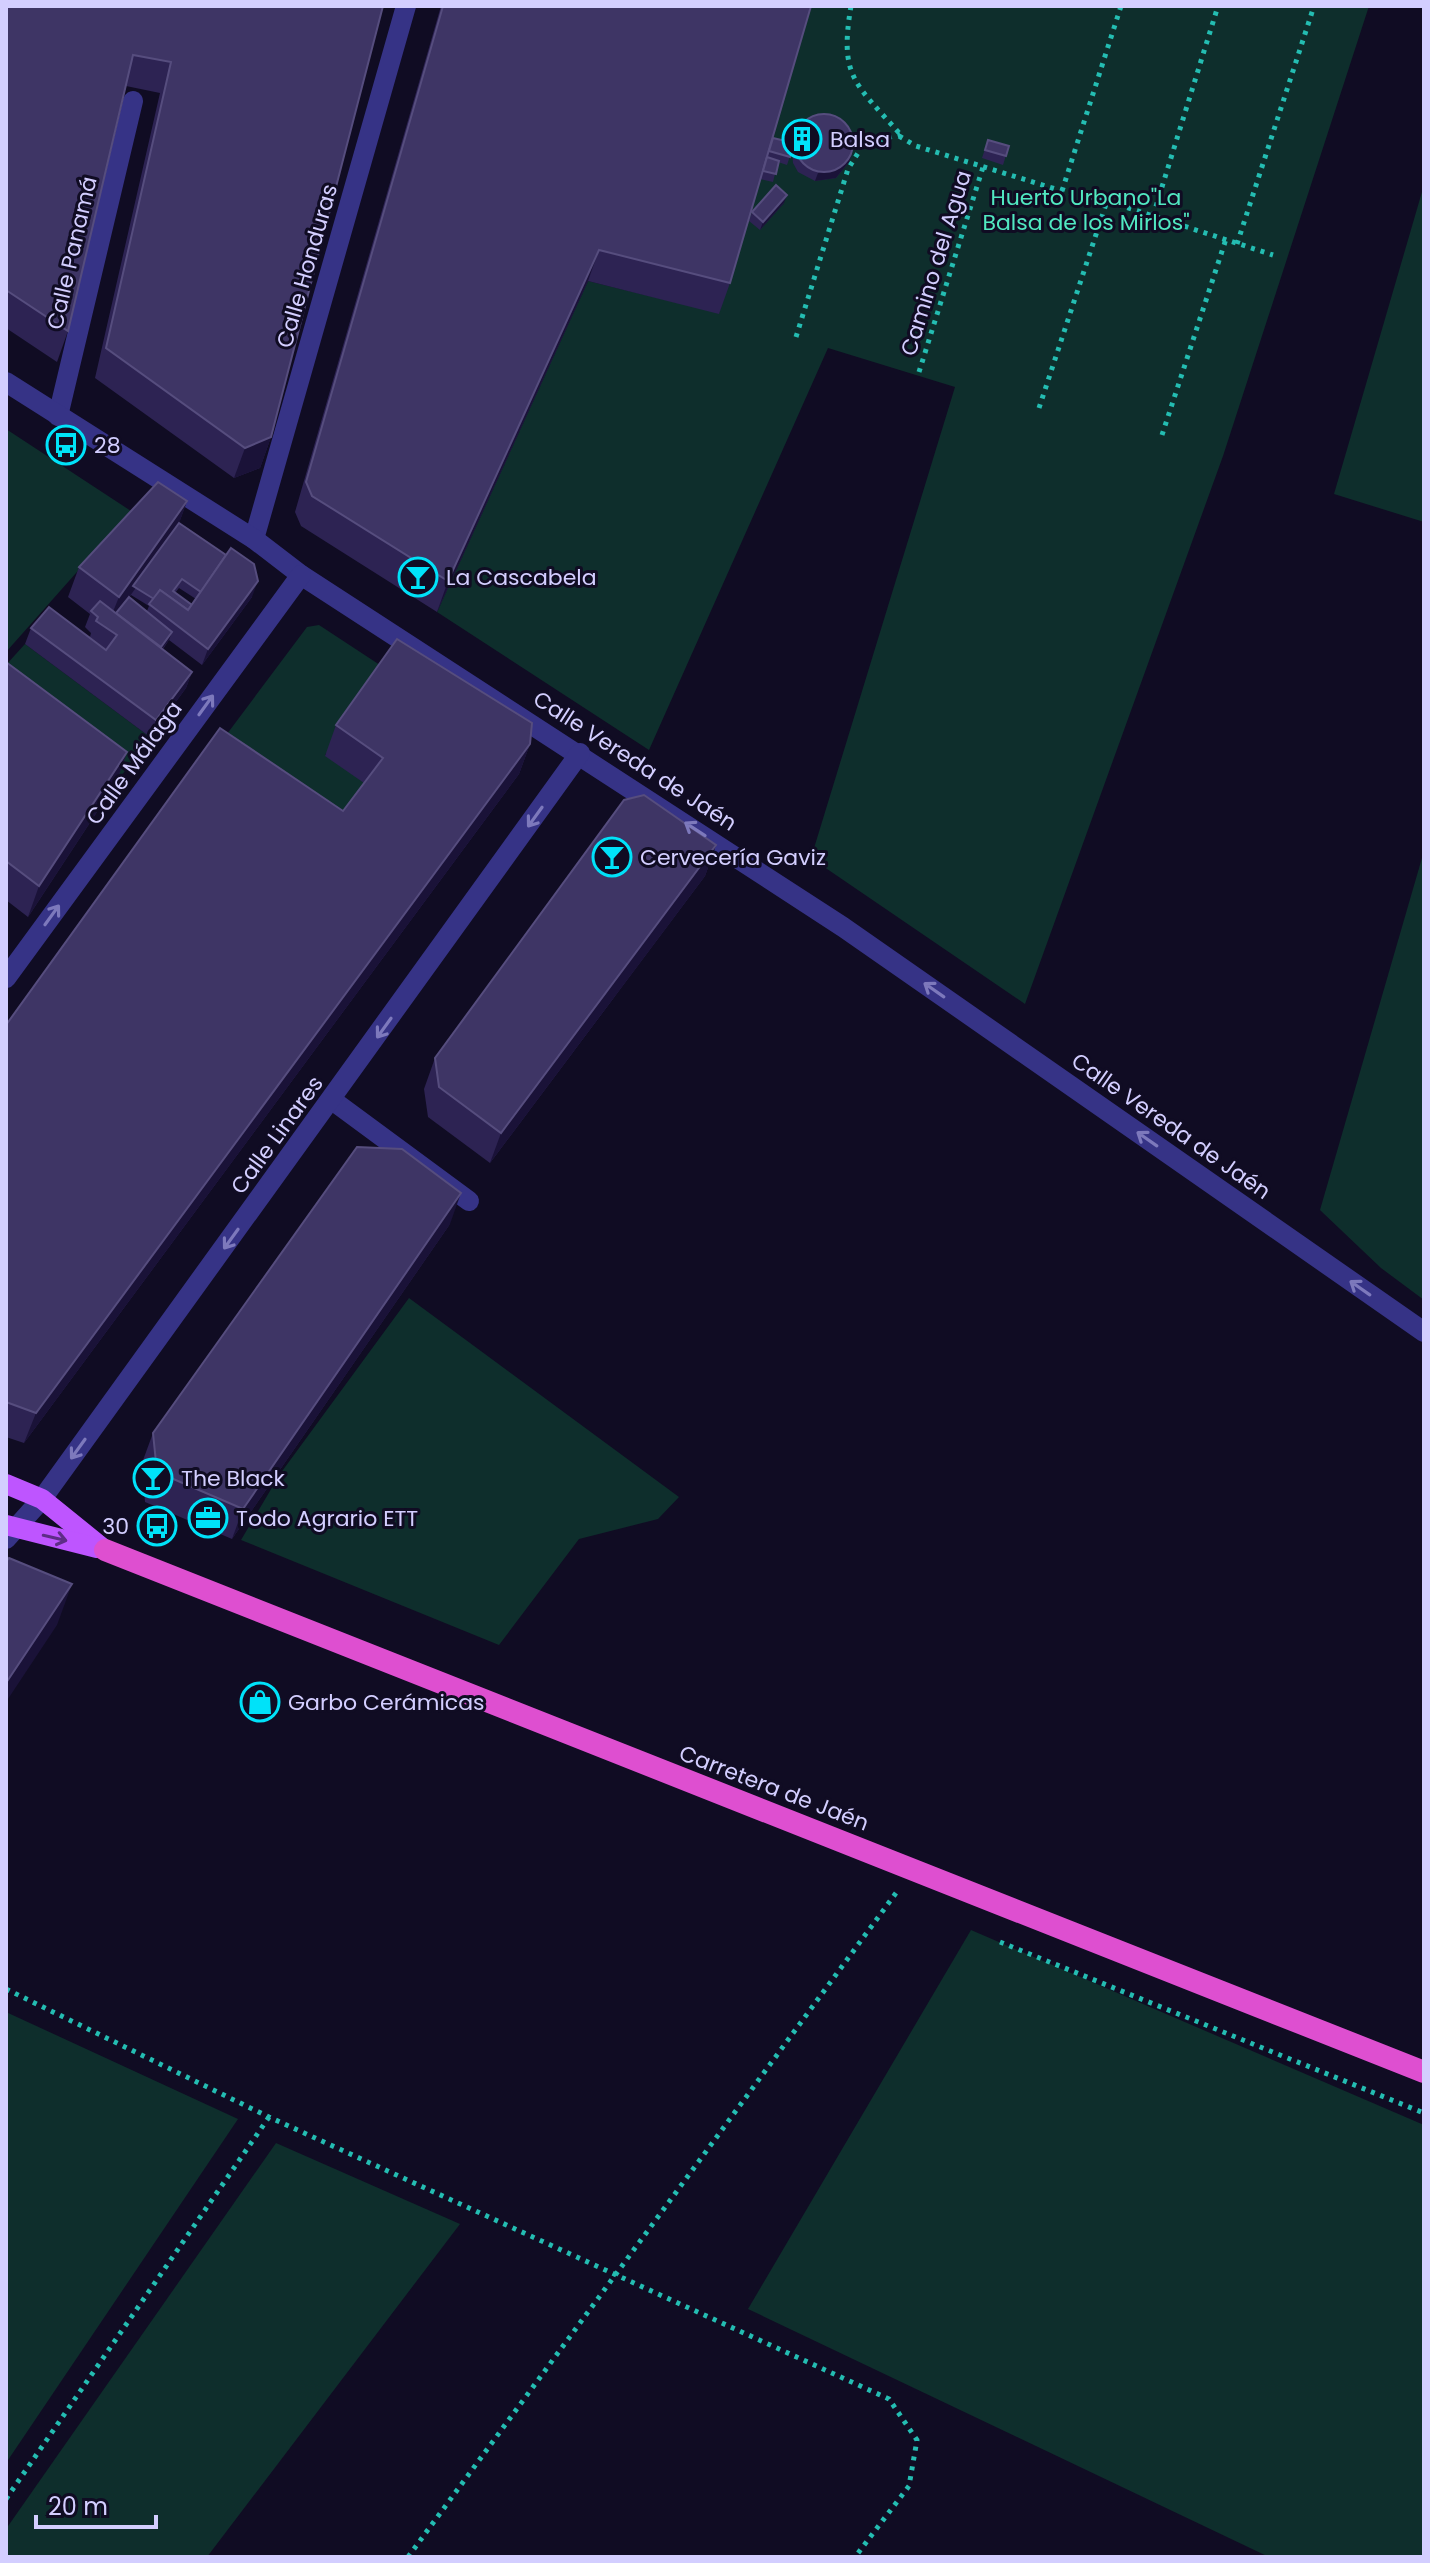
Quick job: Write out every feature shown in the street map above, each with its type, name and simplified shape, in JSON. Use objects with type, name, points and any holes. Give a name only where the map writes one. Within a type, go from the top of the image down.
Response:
[{"type":"highway","name":"Carretera de Jaén","points":[[105,1550],[1424,2072]]},
{"type":"main road","name":"Carretera de Jaén","points":[[6,1484],[42,1499],[105,1550]]},
{"type":"main road","name":"Carretera de Jaén","points":[[9,1531],[105,1550]]},
{"type":"street","name":"Calle Honduras","points":[[254,539],[406,6]]},
{"type":"street","name":"Calle Panamá","points":[[58,416],[133,101]]},
{"type":"street","name":"Calle Vereda de Jaén","points":[[6,382],[254,539],[301,575],[580,753],[843,927],[1424,1332]]},
{"type":"street","name":"Calle Málaga","points":[[6,978],[13,954],[301,575]]},
{"type":"street","name":"Calle Linares","points":[[9,1531],[42,1499],[580,753]]},
{"type":"street","points":[[332,1100],[469,1201]]},
{"type":"path","points":[[851,6],[846,39],[849,73],[900,135],[916,146],[984,164],[1062,191],[1107,201],[1273,255]]},
{"type":"path","points":[[1062,191],[1121,6]]},
{"type":"path","points":[[1153,216],[1218,6]]},
{"type":"path","points":[[1238,245],[1314,6]]},
{"type":"path","points":[[796,337],[848,169],[863,145],[900,135]]},
{"type":"path","name":"Camino del Agua","points":[[919,372],[984,164]]},
{"type":"path","points":[[1039,408],[1107,201]]},
{"type":"path","points":[[1162,435],[1226,239]]},
{"type":"path","points":[[408,2557],[914,1870]]},
{"type":"path","points":[[6,1989],[269,2117],[889,2399],[917,2440],[909,2486],[855,2557]]},
{"type":"path","points":[[6,2499],[269,2117]]},
{"type":"green space","name":"Huerto Urbano\"La Balsa de los Mirlos\"","points":[[810,6],[1369,6],[1223,456],[1025,1004],[811,858],[955,387],[828,348],[649,750],[437,612],[588,281],[719,313]]},
{"type":"green space","points":[[1424,185],[1424,522],[1334,494]]},
{"type":"green space","points":[[6,429],[131,511],[6,652]]},
{"type":"green space","points":[[319,625],[386,669],[325,755],[372,788],[332,842],[209,758],[307,627]]},
{"type":"green space","points":[[25,644],[150,737],[116,783],[40,728],[6,665]]},
{"type":"green space","points":[[1424,851],[1424,1300],[1381,1268],[1320,1210]]},
{"type":"green space","points":[[409,1298],[679,1497],[658,1519],[579,1539],[499,1645],[241,1540],[280,1474]]},
{"type":"green space","points":[[971,1930],[1424,2125],[1424,2557],[1269,2557],[748,2309]]},
{"type":"green space","points":[[6,2012],[238,2119],[6,2463]]},
{"type":"green space","points":[[276,2143],[460,2224],[207,2557],[6,2557],[6,2529]]},
{"type":"building","points":[[6,6],[383,6],[271,437],[245,448],[106,348],[171,62],[133,55],[68,331],[6,290]]},
{"type":"building","points":[[443,6],[811,6],[730,283],[599,250],[448,581],[312,496],[306,482]]},
{"type":"building","points":[[824,114],[845,122],[853,143],[845,164],[824,172],[803,164],[795,143],[803,122]]},
{"type":"building","points":[[773,138],[794,143],[790,157],[769,151]]},
{"type":"building","points":[[988,140],[1009,146],[1006,156],[985,150]]},
{"type":"building","points":[[767,157],[779,161],[776,174],[763,171]]},
{"type":"building","points":[[776,185],[787,195],[763,222],[752,212]]},
{"type":"building","points":[[158,482],[187,501],[119,597],[79,567]]},
{"type":"building","points":[[179,523],[226,555],[201,592],[182,579],[173,591],[192,605],[188,610],[160,590],[154,599],[133,586]]},
{"type":"building","points":[[231,548],[254,564],[258,581],[208,649],[149,604],[160,590],[188,610]]},
{"type":"building","points":[[129,597],[172,632],[161,647],[116,613]]},
{"type":"building","points":[[100,601],[192,672],[156,720],[31,628],[49,607],[106,650],[117,635],[96,621],[98,617],[91,611]]},
{"type":"building","points":[[397,639],[532,723],[530,744],[36,1413],[6,1402],[6,1025],[220,728],[343,811],[383,758],[336,725]]},
{"type":"building","points":[[6,662],[127,752],[39,886],[6,861]]},
{"type":"building","points":[[644,795],[716,845],[501,1133],[439,1087],[435,1058],[624,800]]},
{"type":"building","points":[[357,1147],[402,1149],[461,1193],[243,1509],[157,1472],[153,1433]]},
{"type":"building","points":[[9,1558],[72,1584],[6,1683],[6,1562]]},
{"type":"place","name":"Balsa","points":[[802,139]]},
{"type":"place","name":"28","points":[[66,445]]},
{"type":"place","name":"La Cascabela","points":[[418,577]]},
{"type":"place","name":"Cervecería Gaviz","points":[[612,857]]},
{"type":"place","name":"The Black","points":[[153,1478]]},
{"type":"place","name":"Todo Agrario ETT","points":[[208,1518]]},
{"type":"place","name":"30","points":[[157,1526]]},
{"type":"place","name":"Garbo Cerámicas","points":[[260,1702]]}]
